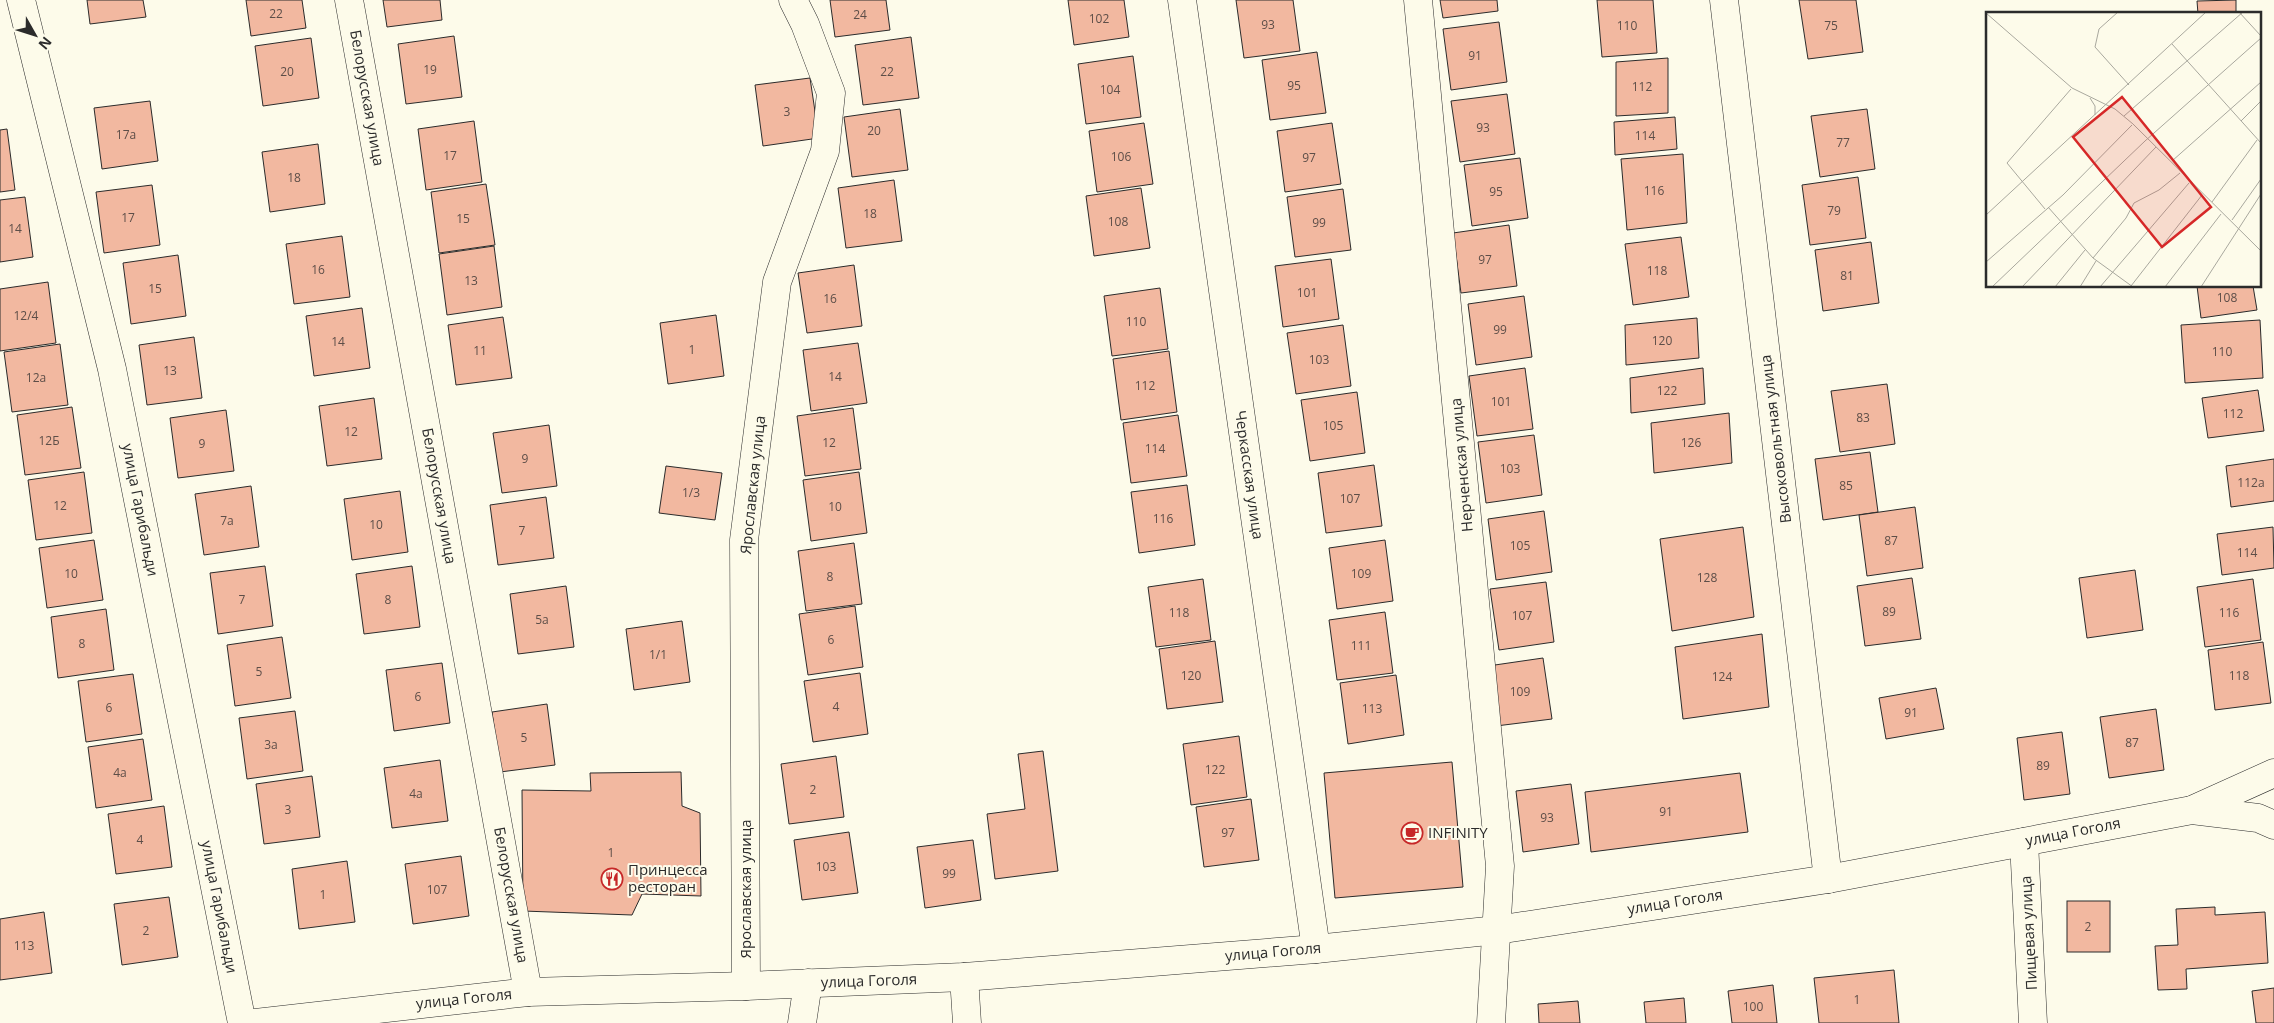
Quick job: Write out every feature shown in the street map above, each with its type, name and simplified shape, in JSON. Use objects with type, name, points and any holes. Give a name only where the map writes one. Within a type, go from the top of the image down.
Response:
[{"type":"main road","name":"улица Гарибальди","points":[[22,0],[112,369],[242,1023]]},
{"type":"main road","name":"Белорусская улица","points":[[349,0],[528,992]]},
{"type":"main road","name":"Ярославская улица","points":[[746,986],[744,540],[778,282],[825,151],[831,93],[805,24],[793,0]]},
{"type":"main road","name":"Черкасская улица","points":[[1182,0],[1316,949]]},
{"type":"main road","name":"Нерченская улица","points":[[1418,0],[1500,866],[1491,1023]]},
{"type":"main road","name":"Высоковольтная улица","points":[[1724,0],[1828,879]]},
{"type":"main road","name":"улица Гоголя","points":[[255,1023],[528,992],[808,984],[964,977],[1316,949],[1497,930],[1828,879],[2192,810],[2274,773]]},
{"type":"main road","points":[[2192,810],[2258,818],[2274,825]]},
{"type":"main road","name":"Пищевая улица","points":[[2024,842],[2033,1023]]},
{"type":"main road","points":[[964,977],[967,1023]]},
{"type":"main road","points":[[802,1023],[808,984]]},
{"type":"building","points":[[87,0],[143,0],[146,17],[90,24]]},
{"type":"building","points":[[246,0],[302,0],[306,28],[251,36]]},
{"type":"building","points":[[383,0],[440,0],[442,20],[387,27]]},
{"type":"building","points":[[830,0],[886,0],[890,30],[835,37]]},
{"type":"building","points":[[1068,0],[1124,0],[1129,37],[1074,45]]},
{"type":"building","points":[[1236,0],[1293,0],[1300,51],[1244,58]]},
{"type":"building","points":[[1440,0],[1497,0],[1498,11],[1443,18]]},
{"type":"building","points":[[1597,0],[1653,0],[1657,53],[1602,57]]},
{"type":"building","points":[[1799,0],[1856,0],[1863,52],[1808,59]]},
{"type":"building","points":[[2236,0],[2236,12],[2198,12],[2197,1]]},
{"type":"building","points":[[1499,22],[1507,82],[1451,90],[1443,29]]},
{"type":"building","points":[[454,36],[462,97],[406,104],[398,44]]},
{"type":"building","points":[[911,37],[919,98],[863,105],[855,45]]},
{"type":"building","points":[[311,38],[319,98],[263,106],[255,46]]},
{"type":"building","points":[[1317,52],[1326,113],[1270,120],[1262,60]]},
{"type":"building","points":[[1133,56],[1141,117],[1086,124],[1078,64]]},
{"type":"building","points":[[1668,58],[1668,113],[1616,116],[1616,62]]},
{"type":"building","points":[[810,78],[819,138],[763,146],[755,85]]},
{"type":"building","points":[[1507,94],[1515,154],[1460,162],[1451,101]]},
{"type":"building","points":[[150,101],[158,161],[102,169],[94,108]]},
{"type":"building","points":[[900,109],[908,170],[852,177],[844,117]]},
{"type":"building","points":[[1867,109],[1875,169],[1820,177],[1811,116]]},
{"type":"building","points":[[1675,117],[1677,149],[1615,155],[1614,122]]},
{"type":"building","points":[[474,121],[482,182],[426,190],[418,129]]},
{"type":"building","points":[[1144,123],[1153,184],[1097,192],[1089,131]]},
{"type":"building","points":[[1332,123],[1341,184],[1285,192],[1277,131]]},
{"type":"building","points":[[7,129],[15,190],[0,192],[0,130]]},
{"type":"building","points":[[318,144],[325,204],[270,212],[262,152]]},
{"type":"building","points":[[1683,154],[1687,223],[1627,230],[1621,159]]},
{"type":"building","points":[[1520,158],[1528,218],[1472,226],[1464,165]]},
{"type":"building","points":[[1858,177],[1866,238],[1810,245],[1802,185]]},
{"type":"building","points":[[894,180],[902,241],[846,248],[838,188]]},
{"type":"building","points":[[486,184],[495,245],[439,253],[431,192]]},
{"type":"building","points":[[152,185],[160,245],[104,253],[96,192]]},
{"type":"building","points":[[1141,188],[1150,248],[1094,256],[1086,196]]},
{"type":"building","points":[[1343,189],[1351,250],[1295,257],[1287,197]]},
{"type":"building","points":[[25,197],[33,257],[0,262],[0,200]]},
{"type":"building","points":[[1509,225],[1517,286],[1461,293],[1453,233]]},
{"type":"building","points":[[342,236],[350,297],[294,304],[286,244]]},
{"type":"building","points":[[1681,237],[1689,297],[1633,305],[1625,244]]},
{"type":"building","points":[[1871,242],[1879,303],[1823,311],[1815,250]]},
{"type":"building","points":[[494,246],[502,307],[447,315],[439,254]]},
{"type":"building","points":[[178,255],[186,316],[131,324],[123,263]]},
{"type":"building","points":[[1331,259],[1339,319],[1283,327],[1275,266]]},
{"type":"building","points":[[854,265],[862,326],[807,333],[798,273]]},
{"type":"building","points":[[48,282],[56,343],[0,351],[0,289]]},
{"type":"building","points":[[1160,288],[1168,349],[1112,356],[1104,296]]},
{"type":"building","points":[[2197,288],[2253,288],[2257,310],[2201,318]]},
{"type":"building","points":[[1524,296],[1532,357],[1476,365],[1468,304]]},
{"type":"building","points":[[362,308],[370,368],[314,376],[306,316]]},
{"type":"building","points":[[716,315],[724,376],[668,384],[660,323]]},
{"type":"building","points":[[503,317],[512,378],[456,385],[448,325]]},
{"type":"building","points":[[1697,318],[1699,358],[1626,365],[1625,325]]},
{"type":"building","points":[[2260,320],[2263,378],[2185,383],[2181,325]]},
{"type":"building","points":[[1343,325],[1351,386],[1296,394],[1287,333]]},
{"type":"building","points":[[194,337],[202,398],[147,405],[139,345]]},
{"type":"building","points":[[858,343],[867,403],[811,411],[803,350]]},
{"type":"building","points":[[60,344],[68,405],[12,412],[4,352]]},
{"type":"building","points":[[1169,351],[1177,412],[1121,420],[1113,359]]},
{"type":"building","points":[[1525,368],[1533,429],[1477,436],[1469,376]]},
{"type":"building","points":[[1703,368],[1705,404],[1631,413],[1630,378]]},
{"type":"building","points":[[1887,384],[1895,444],[1840,452],[1831,391]]},
{"type":"building","points":[[2258,390],[2264,431],[2208,438],[2202,398]]},
{"type":"building","points":[[1357,392],[1365,453],[1310,461],[1301,400]]},
{"type":"building","points":[[374,398],[382,459],[327,466],[319,406]]},
{"type":"building","points":[[72,407],[81,468],[25,475],[17,415]]},
{"type":"building","points":[[853,408],[861,469],[805,476],[797,416]]},
{"type":"building","points":[[226,410],[234,471],[178,478],[170,418]]},
{"type":"building","points":[[1729,413],[1732,463],[1654,473],[1651,423]]},
{"type":"building","points":[[1178,415],[1187,476],[1131,483],[1123,423]]},
{"type":"building","points":[[549,425],[557,486],[502,493],[493,433]]},
{"type":"building","points":[[1534,435],[1542,495],[1486,503],[1478,442]]},
{"type":"building","points":[[1870,452],[1878,512],[1823,520],[1815,459]]},
{"type":"building","points":[[2274,459],[2274,501],[2231,507],[2226,466]]},
{"type":"building","points":[[1374,465],[1382,526],[1326,533],[1318,473]]},
{"type":"building","points":[[666,466],[722,473],[715,520],[659,513]]},
{"type":"building","points":[[84,472],[92,533],[36,540],[28,480]]},
{"type":"building","points":[[859,472],[867,533],[811,541],[803,480]]},
{"type":"building","points":[[1187,485],[1195,545],[1139,553],[1131,492]]},
{"type":"building","points":[[251,486],[259,547],[204,555],[195,494]]},
{"type":"building","points":[[400,491],[408,552],[352,560],[344,499]]},
{"type":"building","points":[[546,497],[554,558],[498,565],[490,505]]},
{"type":"building","points":[[1915,507],[1923,568],[1867,576],[1859,515]]},
{"type":"building","points":[[1544,511],[1552,572],[1496,580],[1488,519]]},
{"type":"building","points":[[1743,527],[1754,617],[1672,631],[1660,539]]},
{"type":"building","points":[[2273,527],[2274,568],[2222,575],[2217,534]]},
{"type":"building","points":[[94,540],[103,600],[47,608],[39,548]]},
{"type":"building","points":[[1385,540],[1393,601],[1337,609],[1329,548]]},
{"type":"building","points":[[854,543],[862,604],[806,611],[798,551]]},
{"type":"building","points":[[265,566],[273,626],[218,634],[210,573]]},
{"type":"building","points":[[412,566],[420,627],[364,634],[356,574]]},
{"type":"building","points":[[2135,570],[2143,630],[2087,638],[2079,578]]},
{"type":"building","points":[[1912,578],[1921,639],[1865,646],[1857,586]]},
{"type":"building","points":[[1203,579],[1211,640],[1156,647],[1148,587]]},
{"type":"building","points":[[2253,579],[2261,640],[2205,647],[2197,587]]},
{"type":"building","points":[[1546,582],[1554,642],[1499,650],[1490,589]]},
{"type":"building","points":[[566,586],[574,647],[518,654],[510,594]]},
{"type":"building","points":[[855,606],[863,667],[808,675],[799,614]]},
{"type":"building","points":[[106,609],[114,670],[58,678],[51,617]]},
{"type":"building","points":[[1385,612],[1393,673],[1337,680],[1329,620]]},
{"type":"building","points":[[682,621],[690,682],[634,690],[626,629]]},
{"type":"building","points":[[1762,634],[1769,707],[1683,719],[1675,647]]},
{"type":"building","points":[[282,637],[291,698],[235,706],[227,645]]},
{"type":"building","points":[[1215,641],[1223,702],[1167,709],[1159,649]]},
{"type":"building","points":[[2263,642],[2271,703],[2215,710],[2208,650]]},
{"type":"building","points":[[1543,658],[1552,719],[1496,726],[1488,666]]},
{"type":"building","points":[[442,663],[450,723],[394,731],[386,670]]},
{"type":"building","points":[[860,673],[868,734],[813,742],[804,681]]},
{"type":"building","points":[[133,674],[142,734],[86,742],[78,681]]},
{"type":"building","points":[[1396,675],[1404,735],[1348,744],[1340,683]]},
{"type":"building","points":[[1936,688],[1944,729],[1886,739],[1879,698]]},
{"type":"building","points":[[547,704],[555,765],[500,772],[492,712]]},
{"type":"building","points":[[2156,709],[2164,770],[2109,778],[2100,717]]},
{"type":"building","points":[[295,711],[303,771],[247,779],[239,718]]},
{"type":"building","points":[[2062,732],[2070,794],[2024,800],[2017,738]]},
{"type":"building","points":[[1239,736],[1247,797],[1191,805],[1183,744]]},
{"type":"building","points":[[143,739],[152,800],[96,808],[88,747]]},
{"type":"building","points":[[1043,751],[1058,871],[995,879],[987,814],[1025,809],[1018,754]]},
{"type":"building","points":[[836,756],[844,817],[789,824],[781,764]]},
{"type":"building","points":[[440,760],[448,821],[392,828],[384,768]]},
{"type":"building","points":[[1452,762],[1463,887],[1335,898],[1324,773]]},
{"type":"building","points":[[681,772],[682,806],[700,813],[701,896],[642,894],[632,915],[523,911],[522,790],[591,791],[590,773]]},
{"type":"building","points":[[1740,773],[1748,832],[1591,852],[1585,792]]},
{"type":"building","points":[[312,776],[320,837],[264,844],[256,784]]},
{"type":"building","points":[[1571,784],[1579,844],[1523,852],[1516,791]]},
{"type":"building","points":[[1251,799],[1259,860],[1204,867],[1196,807]]},
{"type":"building","points":[[164,806],[172,867],[116,874],[108,814]]},
{"type":"building","points":[[849,832],[858,893],[802,900],[794,840]]},
{"type":"building","points":[[973,840],[981,900],[925,908],[917,847]]},
{"type":"building","points":[[461,856],[469,916],[413,924],[405,864]]},
{"type":"building","points":[[347,861],[355,922],[299,929],[292,869]]},
{"type":"building","points":[[169,897],[178,957],[122,965],[114,904]]},
{"type":"building","points":[[2067,901],[2110,901],[2110,952],[2067,952]]},
{"type":"building","points":[[2215,907],[2215,915],[2265,912],[2268,963],[2186,969],[2187,989],[2158,990],[2155,946],[2178,945],[2176,909]]},
{"type":"building","points":[[44,912],[52,973],[0,980],[0,919]]},
{"type":"building","points":[[1894,970],[1899,1023],[1819,1023],[1814,978]]},
{"type":"building","points":[[1773,985],[1777,1023],[1732,1023],[1728,991]]},
{"type":"building","points":[[2274,988],[2274,1023],[2256,1023],[2252,991]]},
{"type":"building","points":[[1684,998],[1686,1023],[1646,1023],[1644,1002]]},
{"type":"building","points":[[1578,1001],[1580,1023],[1539,1023],[1538,1004]]},
{"type":"place","name":"INFINITY","points":[[1412,833]]},
{"type":"place","name":"Принцесса ресторан","points":[[612,879]]}]
